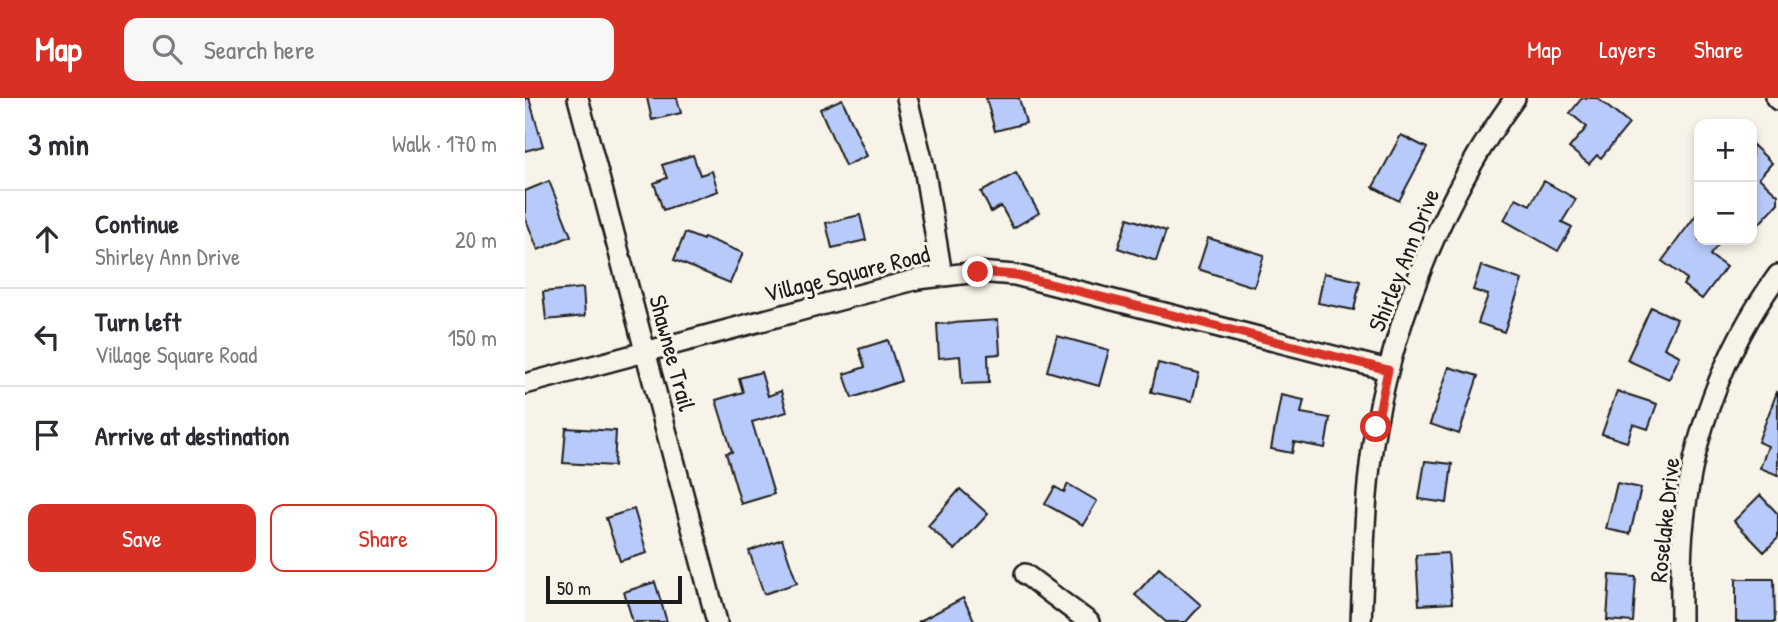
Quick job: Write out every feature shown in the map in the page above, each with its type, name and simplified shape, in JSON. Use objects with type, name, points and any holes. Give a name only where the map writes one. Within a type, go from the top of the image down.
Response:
[{"type":"street","name":"Shawnee Trail","points":[[578,98],[717,622]]},
{"type":"street","points":[[907,98],[924,167],[942,275]]},
{"type":"street","name":"Shirley Ann Drive","points":[[1361,622],[1367,496],[1376,427],[1388,370],[1421,271],[1444,215],[1472,164],[1515,98]]},
{"type":"street","name":"Village Square Road","points":[[525,384],[918,279],[978,272],[1015,275],[1388,370]]},
{"type":"street","name":"Roselake Drive","points":[[1681,622],[1683,534],[1696,451],[1709,405],[1724,368],[1742,332],[1778,275]]},
{"type":"street","points":[[1025,573],[1089,622]]},
{"type":"building","points":[[525,98],[529,98],[543,146],[525,151]]},
{"type":"building","points":[[647,98],[677,98],[681,113],[652,120]]},
{"type":"building","points":[[986,98],[1019,98],[1026,123],[995,131]]},
{"type":"building","points":[[1582,98],[1597,98],[1629,124],[1601,158],[1597,155],[1589,164],[1569,148],[1587,127],[1570,113]]},
{"type":"building","points":[[842,99],[867,156],[845,166],[820,109]]},
{"type":"building","points":[[1401,135],[1427,148],[1399,201],[1373,187]]},
{"type":"building","points":[[1757,149],[1772,163],[1759,178],[1778,195],[1778,203],[1759,224]]},
{"type":"building","points":[[693,155],[700,175],[712,171],[718,191],[663,210],[654,183],[667,178],[662,165]]},
{"type":"building","points":[[1016,173],[1039,213],[1013,228],[1001,206],[991,212],[981,192]]},
{"type":"building","points":[[549,181],[571,236],[538,250],[525,217],[525,191]]},
{"type":"building","points":[[1544,181],[1576,199],[1562,222],[1572,227],[1558,251],[1504,220],[1516,198],[1530,205]]},
{"type":"building","points":[[860,215],[866,240],[832,248],[826,223]]},
{"type":"building","points":[[1128,218],[1166,231],[1156,261],[1118,248]]},
{"type":"building","points":[[1694,218],[1694,245],[1718,245],[1710,255],[1726,267],[1702,299],[1683,285],[1687,279],[1662,261]]},
{"type":"building","points":[[685,233],[703,240],[704,237],[743,253],[730,283],[674,260]]},
{"type":"building","points":[[1208,238],[1264,255],[1254,287],[1198,269]]},
{"type":"building","points":[[1481,266],[1522,280],[1504,332],[1478,323],[1488,295],[1473,290]]},
{"type":"building","points":[[1324,273],[1360,281],[1354,310],[1318,303]]},
{"type":"building","points":[[583,288],[585,316],[546,320],[543,292]]},
{"type":"building","points":[[1651,307],[1677,319],[1664,348],[1680,356],[1669,379],[1627,360]]},
{"type":"building","points":[[998,320],[1000,354],[988,355],[989,383],[962,384],[960,356],[939,358],[937,324]]},
{"type":"building","points":[[1057,336],[1109,350],[1099,386],[1047,371]]},
{"type":"building","points":[[888,340],[901,381],[852,398],[844,374],[865,367],[859,349]]},
{"type":"building","points":[[1158,363],[1199,373],[1192,401],[1151,392]]},
{"type":"building","points":[[1449,367],[1478,376],[1459,434],[1430,424]]},
{"type":"building","points":[[761,372],[768,396],[781,391],[787,412],[752,422],[774,494],[741,504],[726,453],[732,452],[716,400],[743,392],[739,378]]},
{"type":"building","points":[[1617,391],[1657,404],[1648,429],[1633,424],[1627,442],[1602,434]]},
{"type":"building","points":[[1777,392],[1778,475],[1760,468],[1768,446],[1758,442]]},
{"type":"building","points":[[1281,395],[1304,400],[1301,413],[1330,418],[1325,448],[1294,442],[1292,453],[1271,449]]},
{"type":"building","points":[[566,428],[616,431],[614,466],[563,463]]},
{"type":"building","points":[[1425,461],[1452,464],[1447,503],[1419,499]]},
{"type":"building","points":[[1617,483],[1641,488],[1630,534],[1606,529]]},
{"type":"building","points":[[1068,484],[1097,501],[1083,525],[1045,504],[1055,487],[1064,492]]},
{"type":"building","points":[[960,489],[988,514],[955,550],[928,526]]},
{"type":"building","points":[[1760,495],[1778,514],[1778,538],[1764,552],[1734,521]]},
{"type":"building","points":[[634,509],[647,553],[620,561],[606,518]]},
{"type":"building","points":[[782,539],[797,583],[764,594],[749,551]]},
{"type":"building","points":[[1448,553],[1452,603],[1419,605],[1416,555]]},
{"type":"building","points":[[1159,568],[1201,605],[1186,622],[1166,622],[1135,595]]},
{"type":"building","points":[[1610,575],[1636,577],[1633,622],[1607,620]]},
{"type":"building","points":[[1736,579],[1774,579],[1775,622],[1736,622]]},
{"type":"building","points":[[655,582],[667,622],[633,622],[624,592]]},
{"type":"building","points":[[963,598],[975,622],[918,622]]},
{"type":"route","points":[[978,272],[1015,275],[1388,370],[1376,427]]}]
